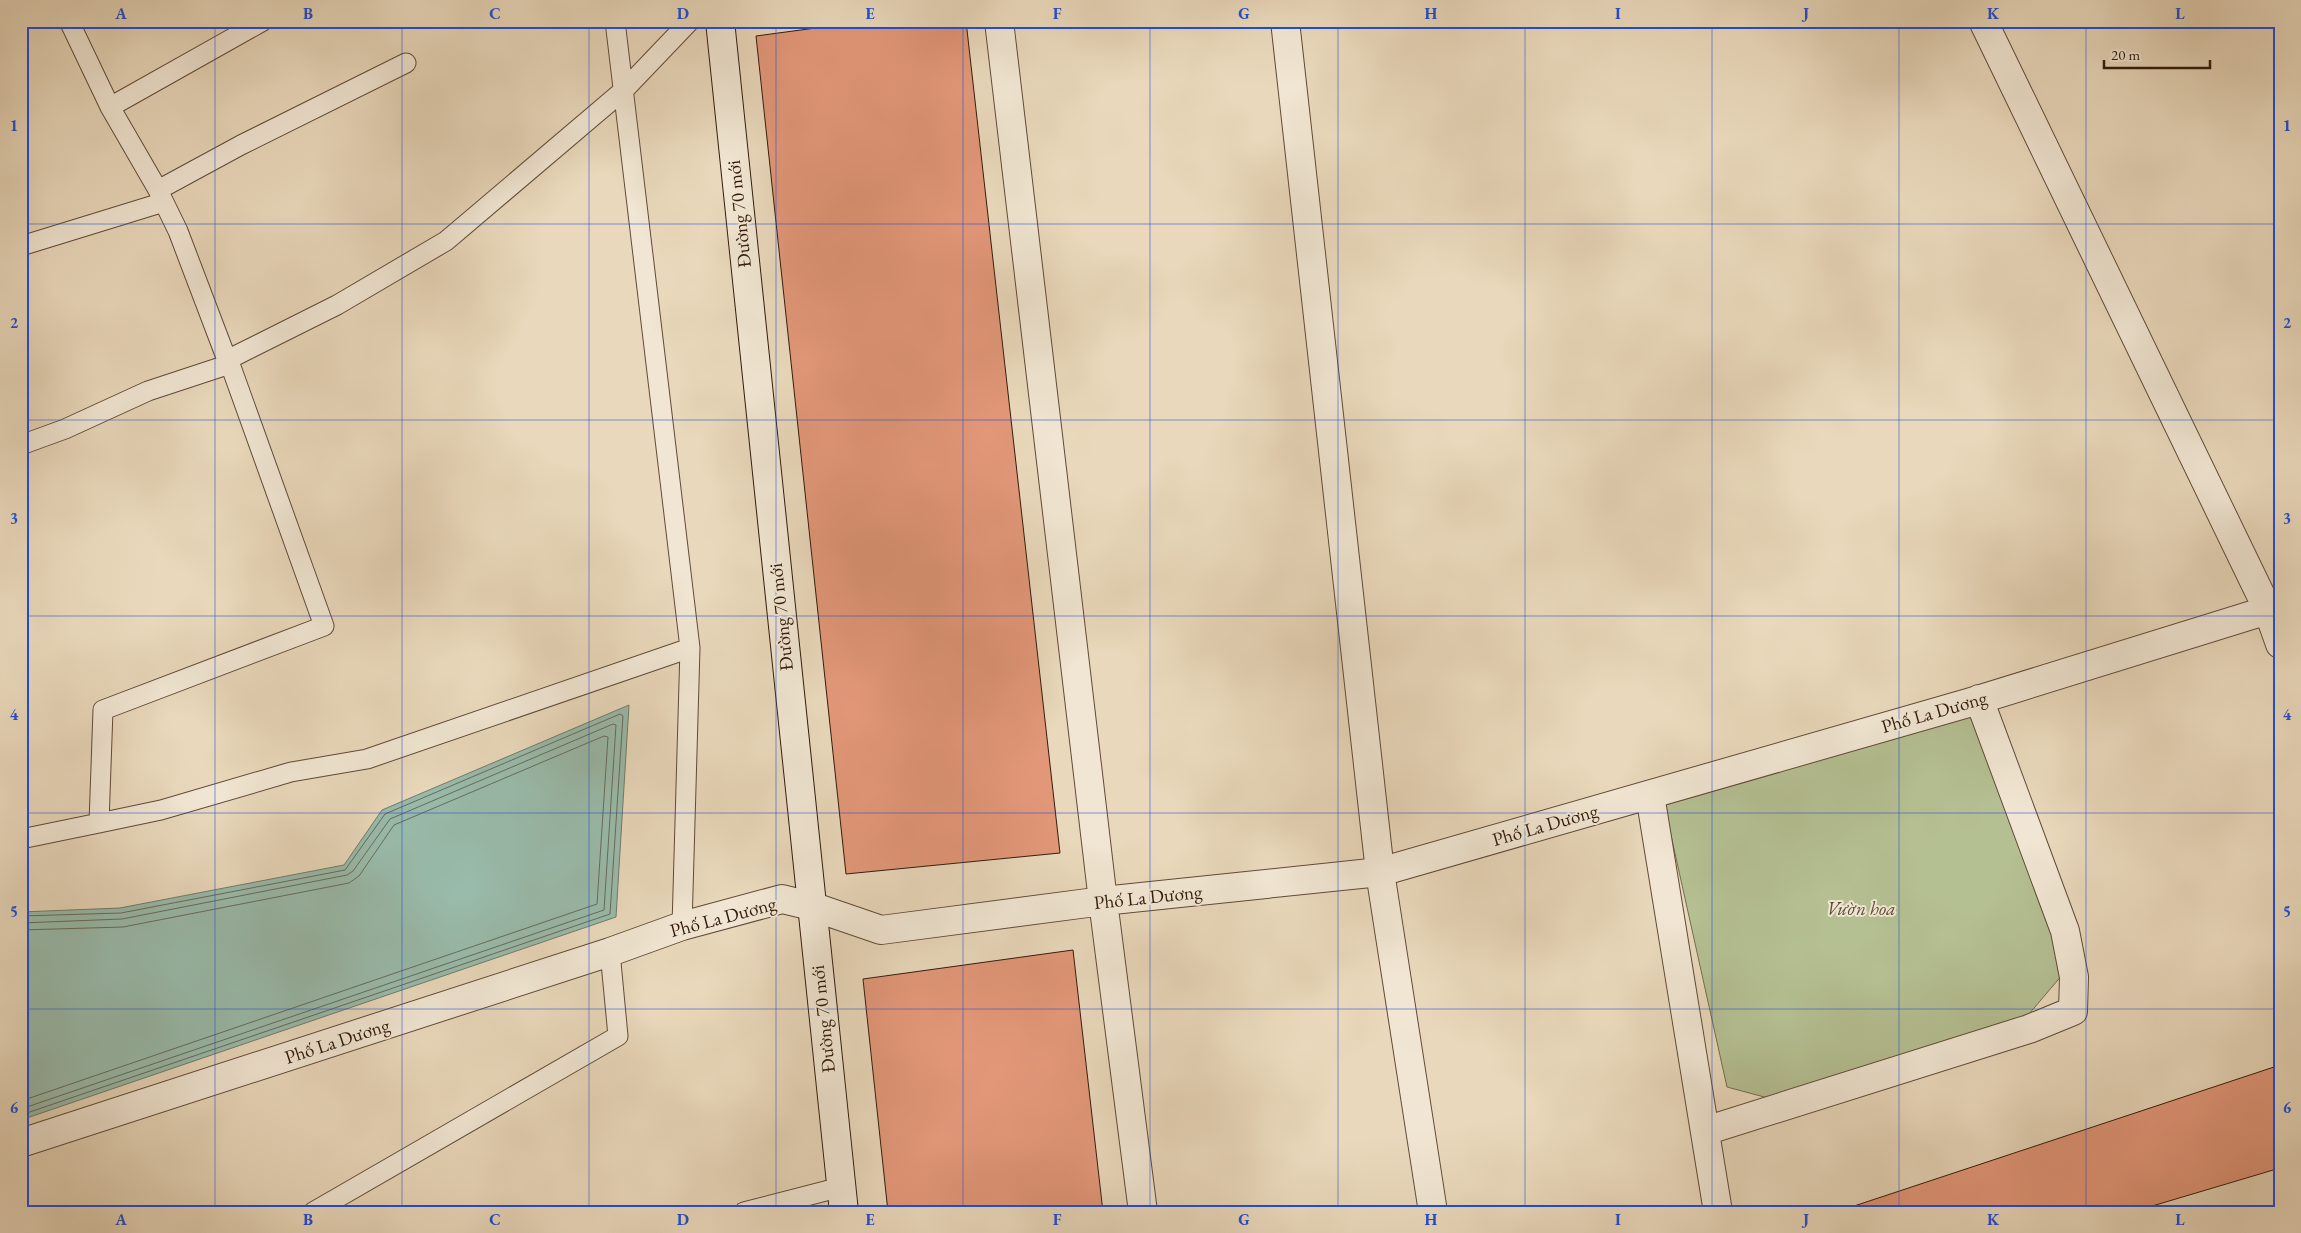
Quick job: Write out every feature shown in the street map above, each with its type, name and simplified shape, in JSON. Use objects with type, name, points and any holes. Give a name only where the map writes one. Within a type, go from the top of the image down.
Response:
[{"type":"street","name":"Đường 70 mới","points":[[720,21],[810,906],[843,1199]]},
{"type":"street","points":[[998,21],[1103,902],[1143,1212]]},
{"type":"street","points":[[1285,21],[1380,872],[1433,1212]]},
{"type":"street","points":[[1983,21],[2274,607],[2280,644]]},
{"type":"street","name":"Phố La Dương","points":[[21,1143],[610,952],[682,926],[782,899],[810,906],[881,930],[1103,902],[1380,872],[1979,699],[2274,607]]},
{"type":"street","points":[[1705,1131],[2028,1029],[2073,1010],[2074,977],[2065,931],[1979,699]]},
{"type":"street","points":[[1650,795],[1718,1212]]},
{"type":"lane","points":[[69,21],[110,107],[161,196],[178,231],[229,362],[324,626],[103,710],[99,822]]},
{"type":"lane","points":[[110,107],[263,21]]},
{"type":"lane","points":[[616,21],[690,648],[682,926]]},
{"type":"lane","points":[[21,445],[65,429],[148,391],[229,362],[336,305],[446,241],[625,89],[690,21]]},
{"type":"lane","points":[[21,246],[161,196],[241,145],[406,63]]},
{"type":"lane","points":[[21,839],[161,810],[291,772],[368,759],[690,648]]},
{"type":"lane","points":[[313,1212],[618,1036],[610,952]]},
{"type":"lane","points":[[744,1212],[843,1199]]},
{"type":"green space","name":"Vườn hoa","points":[[1971,713],[2054,933],[2063,974],[2023,1021],[1768,1098],[1727,1087],[1664,804]]},
{"type":"water","points":[[629,705],[616,917],[21,1120],[21,912],[120,908],[344,865],[382,810]]},
{"type":"building","points":[[868,21],[966,21],[1060,853],[846,874],[756,36]]},
{"type":"building","points":[[1073,950],[1103,1212],[888,1212],[863,979]]},
{"type":"building","points":[[2280,1065],[2280,1168],[2132,1212],[1836,1212]]}]
